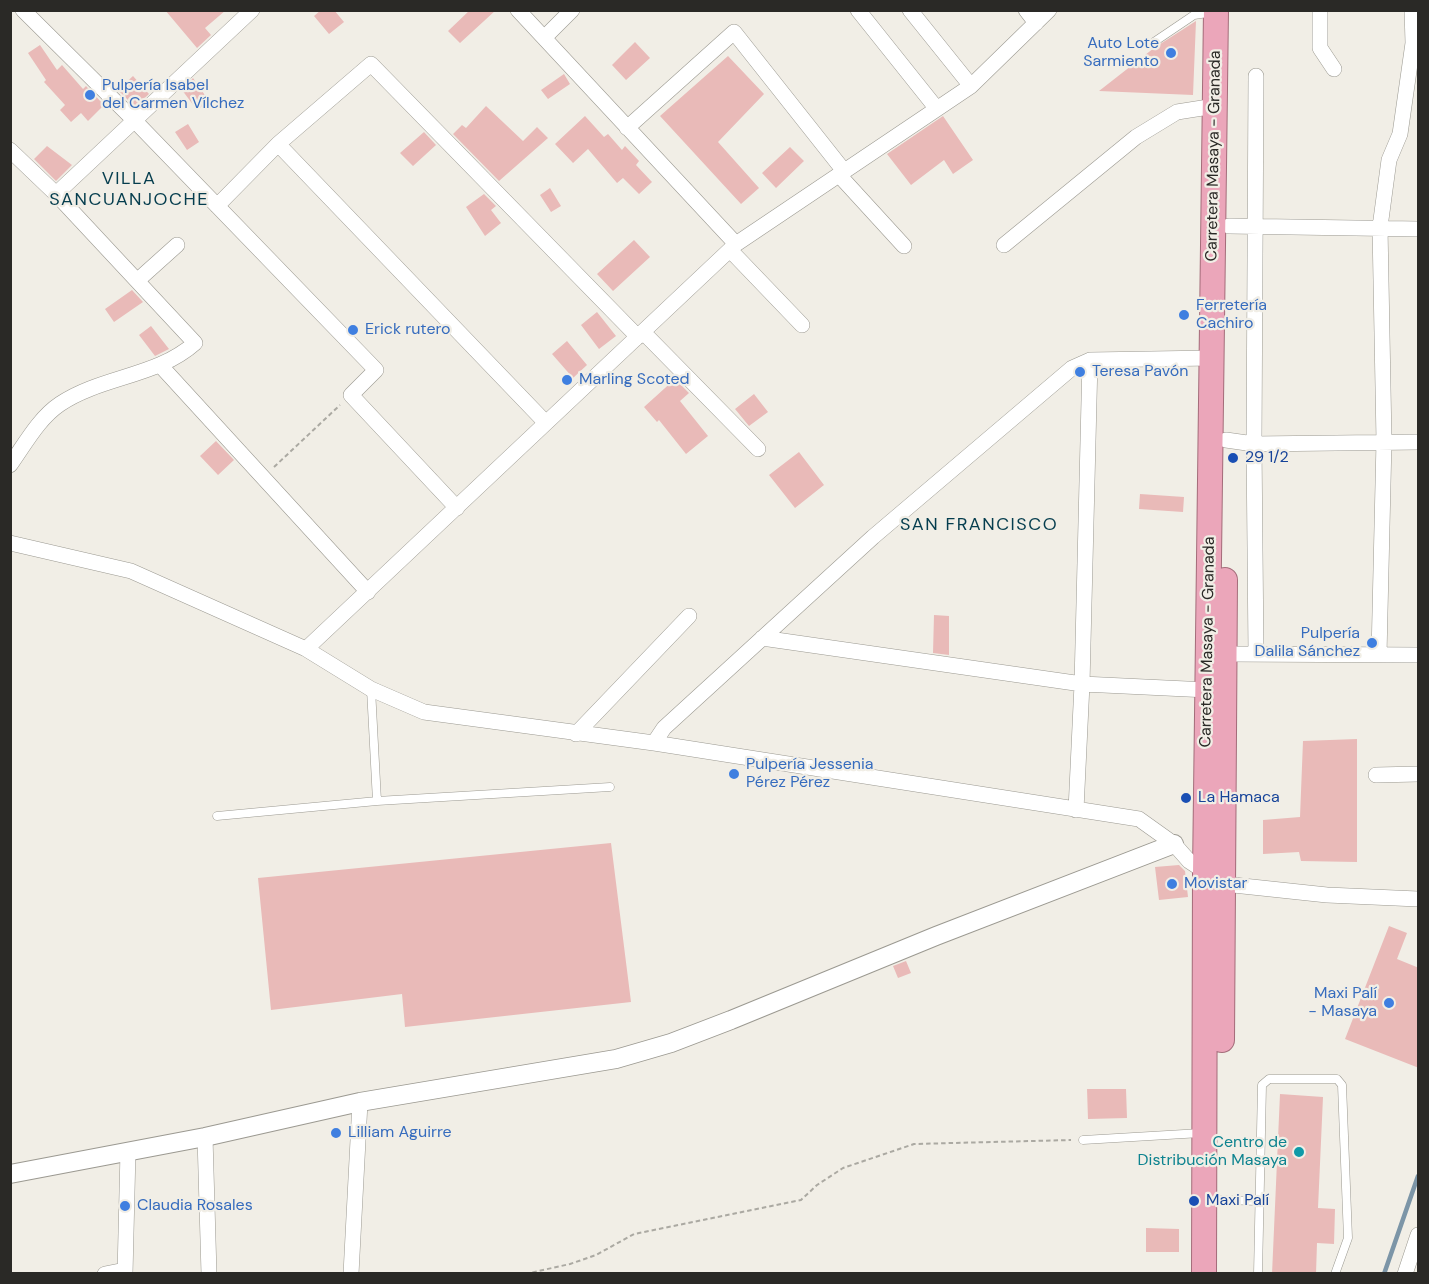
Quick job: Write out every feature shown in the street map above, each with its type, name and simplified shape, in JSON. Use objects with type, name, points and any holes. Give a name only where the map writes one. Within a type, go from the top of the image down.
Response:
[{"type":"highway","name":"Carretera Masaya - Granada","points":[[1220,11],[1215,106],[1208,690],[1214,878],[1221,1274]]},
{"type":"highway","name":"Carretera Masaya - Granada","points":[[1204,1274],[1205,1132],[1214,878],[1226,654],[1229,226],[1220,11]]},
{"type":"street","points":[[23,10],[134,120],[376,370],[351,394],[457,507]]},
{"type":"street","points":[[56,194],[252,10]]},
{"type":"street","points":[[518,10],[627,128],[802,325]]},
{"type":"street","points":[[544,38],[572,10]]},
{"type":"street","points":[[858,10],[937,109]]},
{"type":"street","points":[[910,10],[971,86]]},
{"type":"street","points":[[1026,10],[1036,23]]},
{"type":"street","points":[[306,649],[733,247],[971,86],[1049,10]]},
{"type":"street","points":[[1320,10],[1320,48],[1334,69]]},
{"type":"street","points":[[1379,655],[1384,441],[1380,227],[1389,160],[1400,134],[1416,43],[1412,10]]},
{"type":"street","points":[[627,128],[734,32],[842,173],[904,246]]},
{"type":"street","points":[[217,206],[278,144],[371,64],[758,448]]},
{"type":"street","points":[[1256,76],[1257,228],[1254,444],[1256,654]]},
{"type":"street","points":[[1004,245],[1136,137],[1177,112],[1215,106]]},
{"type":"street","points":[[278,144],[546,423]]},
{"type":"street","points":[[10,150],[56,194],[195,343],[160,365],[97,386],[60,404],[36,427],[10,465]]},
{"type":"street","points":[[1229,226],[1419,229]]},
{"type":"street","points":[[138,280],[177,246]]},
{"type":"street","points":[[654,743],[663,728],[873,537],[1072,368],[1090,360],[1211,358]]},
{"type":"street","points":[[1076,810],[1082,684],[1090,360]]},
{"type":"street","points":[[160,365],[368,592]]},
{"type":"street","points":[[1226,440],[1254,444],[1419,442]]},
{"type":"street","points":[[10,543],[131,571],[306,649],[371,689],[424,712],[654,743],[1139,819],[1174,844],[1189,861],[1214,878],[1327,895],[1419,899]]},
{"type":"street","points":[[576,734],[689,616]]},
{"type":"street","points":[[762,638],[1082,684],[1208,690]]},
{"type":"street","points":[[1226,654],[1419,655]]},
{"type":"street","points":[[1376,775],[1419,774]]},
{"type":"street","points":[[10,1174],[205,1137],[360,1102],[616,1059],[671,1043],[1174,844]]},
{"type":"street","points":[[351,1274],[360,1102]]},
{"type":"street","points":[[205,1137],[209,1274]]},
{"type":"street","points":[[105,1274],[125,1272],[128,1151]]},
{"type":"street","points":[[1405,1274],[1419,1235]]},
{"type":"lane","points":[[1154,42],[1194,15],[1220,11]]},
{"type":"lane","points":[[371,689],[378,801]]},
{"type":"lane","points":[[217,816],[378,801],[610,788]]},
{"type":"lane","points":[[1258,1274],[1262,1085],[1269,1079],[1340,1081],[1348,1238],[1335,1274]]},
{"type":"lane","points":[[1083,1140],[1205,1132]]},
{"type":"lane","points":[[1221,1200],[1258,1201]]},
{"type":"path","points":[[264,477],[351,394]]},
{"type":"path","points":[[525,1274],[587,1258],[634,1234],[801,1200],[817,1185],[843,1168],[914,1144],[1083,1140]]},
{"type":"building","points":[[165,10],[226,10],[205,28],[211,35],[197,48]]},
{"type":"building","points":[[321,10],[334,10],[344,22],[329,34],[314,16]]},
{"type":"building","points":[[470,10],[496,10],[460,43],[448,31]]},
{"type":"building","name":"Auto Lote Sarmiento","points":[[1196,21],[1193,95],[1099,91],[1154,48]]},
{"type":"building","points":[[635,42],[650,58],[626,80],[612,65]]},
{"type":"building","points":[[40,45],[57,70],[62,65],[83,89],[86,86],[104,105],[88,121],[81,113],[71,122],[60,110],[65,105],[44,82],[46,80],[28,53]]},
{"type":"building","points":[[728,56],[764,94],[718,142],[759,188],[741,204],[660,116]]},
{"type":"building","points":[[564,74],[570,84],[548,99],[541,90]]},
{"type":"building","points":[[133,76],[149,94],[135,107],[118,90]]},
{"type":"building","points":[[193,78],[209,101],[197,110],[182,90]]},
{"type":"building","points":[[486,106],[523,141],[537,127],[548,138],[499,181],[453,134],[462,125],[466,128]]},
{"type":"building","points":[[585,116],[604,137],[608,134],[622,150],[625,146],[639,161],[636,165],[652,182],[639,194],[623,178],[617,183],[588,149],[573,163],[555,144]]},
{"type":"building","points":[[943,116],[973,160],[953,174],[944,160],[911,185],[887,154]]},
{"type":"building","points":[[188,124],[199,142],[187,150],[175,132]]},
{"type":"building","points":[[424,132],[436,145],[413,166],[400,153]]},
{"type":"building","points":[[47,146],[72,165],[56,181],[34,159]]},
{"type":"building","points":[[790,147],[804,161],[776,188],[762,173]]},
{"type":"building","points":[[550,188],[561,206],[551,212],[540,195]]},
{"type":"building","points":[[484,194],[496,206],[491,210],[501,223],[485,236],[466,207]]},
{"type":"building","points":[[634,240],[650,257],[613,291],[597,274]]},
{"type":"building","points":[[132,290],[143,302],[114,322],[105,309]]},
{"type":"building","points":[[597,312],[616,336],[599,349],[581,325]]},
{"type":"building","points":[[151,326],[169,349],[155,356],[139,335]]},
{"type":"building","points":[[567,341],[587,365],[573,378],[552,354]]},
{"type":"building","points":[[675,379],[689,393],[680,401],[708,436],[686,454],[659,420],[657,422],[644,407]]},
{"type":"building","points":[[754,394],[768,412],[749,426],[735,409]]},
{"type":"building","points":[[216,441],[234,460],[218,475],[200,456]]},
{"type":"building","points":[[799,452],[824,485],[795,508],[769,475]]},
{"type":"building","points":[[1140,494],[1184,497],[1183,512],[1139,509]]},
{"type":"building","points":[[934,615],[949,616],[949,655],[933,653]]},
{"type":"building","points":[[1357,739],[1357,862],[1301,861],[1299,852],[1263,854],[1263,820],[1300,817],[1303,741]]},
{"type":"building","points":[[611,843],[631,1002],[405,1027],[402,994],[271,1010],[258,878]]},
{"type":"building","name":"Movistar","points":[[1179,865],[1185,871],[1188,897],[1159,900],[1155,867]]},
{"type":"building","name":"Maxi Palí - Masaya","points":[[1389,926],[1407,933],[1397,959],[1419,968],[1419,1068],[1345,1039]]},
{"type":"building","points":[[906,961],[911,973],[898,978],[893,966]]},
{"type":"building","points":[[1087,1089],[1126,1089],[1127,1118],[1088,1119]]},
{"type":"building","name":"Centro de Distribución Masaya","points":[[1280,1094],[1323,1097],[1318,1208],[1335,1209],[1334,1244],[1317,1243],[1316,1274],[1272,1274]]},
{"type":"building","points":[[1146,1228],[1179,1229],[1179,1252],[1146,1252]]},
{"type":"waterway","points":[[1384,1274],[1418,1176]]},
{"type":"place","name":"Auto Lote Sarmiento","points":[[1171,53]]},
{"type":"place","name":"Pulpería Isabel del Carmen Vílchez","points":[[90,95]]},
{"type":"place","name":"Ferretería Cachiro","points":[[1184,315]]},
{"type":"place","name":"Erick rutero","points":[[353,330]]},
{"type":"place","name":"Teresa Pavón","points":[[1080,372]]},
{"type":"place","name":"Marling Scoted","points":[[567,380]]},
{"type":"place","name":"29 1/2","points":[[1233,458]]},
{"type":"place","name":"Pulpería Dalila Sánchez","points":[[1372,643]]},
{"type":"place","name":"Pulpería Jessenia Pérez Pérez","points":[[734,774]]},
{"type":"place","name":"La Hamaca","points":[[1186,798]]},
{"type":"place","name":"Movistar","points":[[1172,884]]},
{"type":"place","name":"Maxi Palí - Masaya","points":[[1389,1003]]},
{"type":"place","name":"Lilliam Aguirre","points":[[336,1133]]},
{"type":"place","name":"Centro de Distribución Masaya","points":[[1299,1152]]},
{"type":"place","name":"Maxi Palí","points":[[1194,1201]]},
{"type":"place","name":"Claudia Rosales","points":[[125,1206]]},
{"type":"district","name":"VILLA SANCUANJOCHE","points":[[129,189]]},
{"type":"district","name":"SAN FRANCISCO","points":[[979,525]]}]
